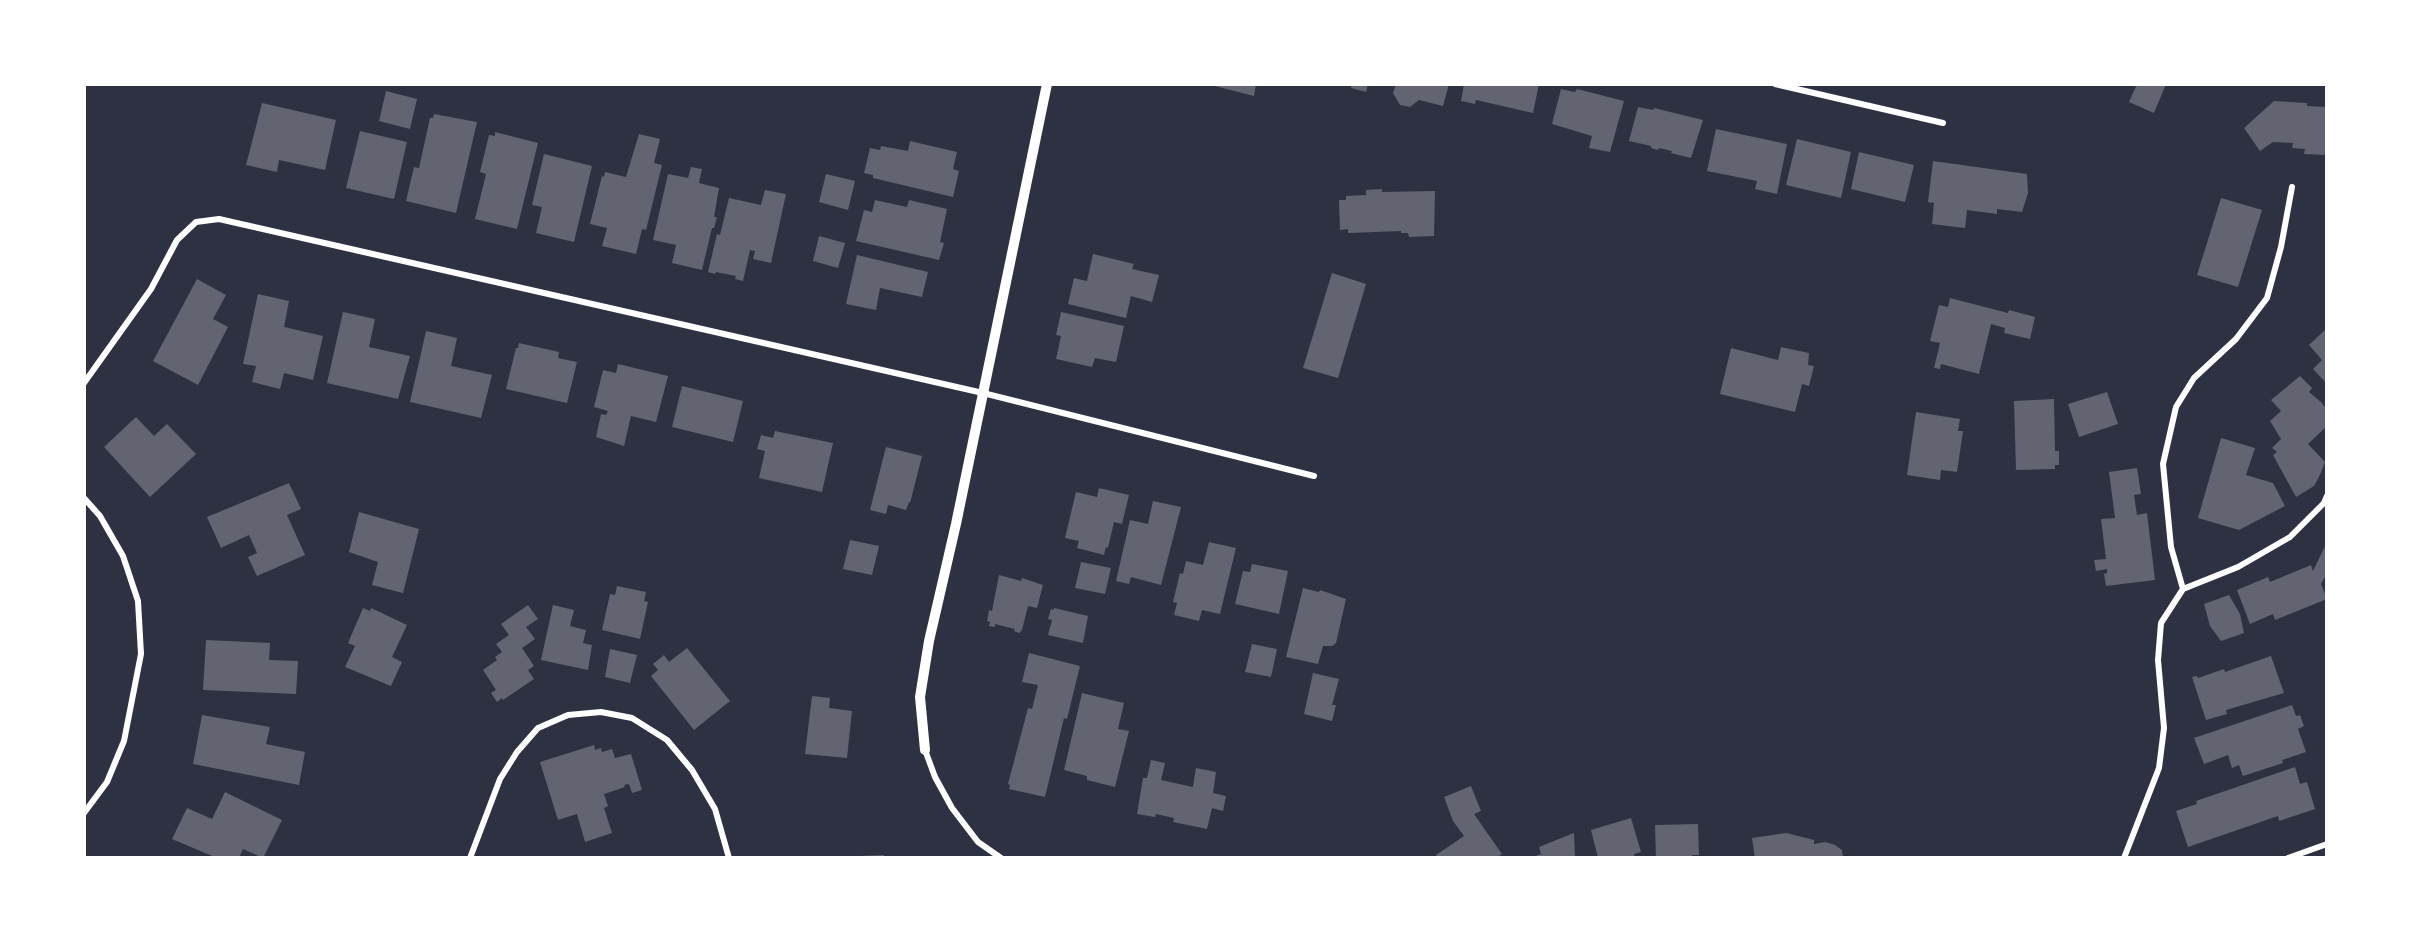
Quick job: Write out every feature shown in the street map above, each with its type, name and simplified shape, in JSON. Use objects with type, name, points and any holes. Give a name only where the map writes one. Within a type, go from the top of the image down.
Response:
[{"type":"street","points":[[1000,858],[978,842],[952,808],[935,777],[925,750],[920,697],[929,641],[956,524],[1047,84]]},
{"type":"street","points":[[1775,84],[1943,123]]},
{"type":"street","points":[[2183,589],[2171,547],[2163,464],[2176,407],[2194,378],[2236,339],[2267,298],[2281,247],[2292,187]]},
{"type":"street","points":[[84,383],[151,289],[177,240],[196,222],[219,219],[983,393],[1314,476]]},
{"type":"street","points":[[2124,858],[2158,768],[2164,728],[2158,660],[2161,623],[2183,589],[2238,567],[2290,537],[2324,503],[2327,496]]},
{"type":"street","points":[[84,498],[100,516],[123,556],[138,601],[141,654],[124,741],[106,782],[84,813]]},
{"type":"street","points":[[470,858],[500,779],[517,752],[538,728],[568,715],[601,712],[632,718],[667,740],[692,770],[715,809],[729,858]]},
{"type":"street","points":[[2288,858],[2327,844]]},
{"type":"building","points":[[1207,84],[1256,84],[1254,96]]},
{"type":"building","points":[[1352,84],[1368,84],[1366,92],[1351,88]]},
{"type":"building","points":[[1396,84],[1449,84],[1443,106],[1419,100],[1410,107],[1400,105],[1393,93]]},
{"type":"building","points":[[1464,84],[1539,84],[1533,113],[1476,100],[1475,104],[1461,101]]},
{"type":"building","points":[[2137,84],[2166,84],[2154,113],[2129,102]]},
{"type":"building","points":[[1561,89],[1575,92],[1577,89],[1624,101],[1610,152],[1589,148],[1592,136],[1552,124]]},
{"type":"building","points":[[386,91],[417,99],[410,129],[379,121]]},
{"type":"building","points":[[2274,101],[2327,107],[2327,155],[2304,154],[2305,149],[2292,148],[2293,143],[2273,142],[2260,151],[2244,128]]},
{"type":"building","points":[[262,103],[336,120],[325,170],[279,160],[277,172],[246,165]]},
{"type":"building","points":[[1638,107],[1653,110],[1654,108],[1703,120],[1691,158],[1629,141]]},
{"type":"building","points":[[434,114],[477,122],[456,213],[406,201],[414,167],[419,168],[430,118],[433,118]]},
{"type":"building","points":[[1716,129],[1787,144],[1777,194],[1755,189],[1757,181],[1707,171]]},
{"type":"building","points":[[360,131],[407,142],[394,199],[346,188]]},
{"type":"building","points":[[495,132],[538,143],[517,229],[475,219],[486,174],[480,172],[489,135],[495,136]]},
{"type":"building","points":[[639,134],[660,139],[654,163],[662,165],[646,230],[642,229],[636,254],[602,246],[607,228],[590,224],[602,176],[604,177],[605,172],[626,177]]},
{"type":"building","points":[[1797,139],[1851,152],[1841,198],[1786,185]]},
{"type":"building","points":[[910,141],[957,152],[953,169],[959,171],[953,197],[873,178],[873,175],[864,173],[870,148],[880,150],[881,146],[908,151]]},
{"type":"building","points":[[1859,152],[1914,165],[1905,202],[1851,189]]},
{"type":"building","points":[[544,154],[592,166],[574,242],[536,233],[542,207],[532,205]]},
{"type":"building","points":[[1933,161],[2027,174],[2028,193],[2022,212],[1997,209],[1997,214],[1967,210],[1965,228],[1932,224],[1934,203],[1928,202]]},
{"type":"building","points":[[691,167],[702,169],[699,183],[719,188],[714,217],[717,217],[714,228],[712,228],[702,270],[672,263],[676,245],[653,240],[668,174],[688,178]]},
{"type":"building","points":[[826,174],[855,181],[848,210],[819,202]]},
{"type":"building","points":[[1382,189],[1382,192],[1435,191],[1434,236],[1409,237],[1408,233],[1401,233],[1401,231],[1348,233],[1348,229],[1340,230],[1339,200],[1346,200],[1346,196],[1366,195],[1366,190]]},
{"type":"building","points":[[765,190],[786,194],[771,263],[753,259],[755,251],[750,250],[743,281],[735,279],[736,276],[708,272],[729,198],[761,205]]},
{"type":"building","points":[[2221,198],[2262,210],[2238,287],[2197,275]]},
{"type":"building","points":[[875,200],[907,207],[909,200],[947,209],[940,242],[944,243],[939,260],[856,241],[864,210],[872,212]]},
{"type":"building","points":[[819,236],[845,243],[838,268],[813,261]]},
{"type":"building","points":[[1093,254],[1134,264],[1132,269],[1159,275],[1152,302],[1131,296],[1126,318],[1068,304],[1074,278],[1087,281]]},
{"type":"building","points":[[857,255],[928,272],[922,297],[880,288],[876,310],[846,304]]},
{"type":"building","points":[[1332,273],[1366,284],[1338,378],[1303,368]]},
{"type":"building","points":[[197,279],[226,295],[213,319],[228,327],[198,385],[153,361]]},
{"type":"building","points":[[258,294],[289,301],[284,327],[323,336],[313,380],[284,373],[280,389],[252,382],[256,366],[243,364]]},
{"type":"building","points":[[1950,298],[2008,313],[2009,310],[2035,317],[2030,339],[2004,333],[2005,328],[1991,324],[1979,374],[1941,364],[1940,369],[1934,368],[1940,343],[1930,341],[1939,305],[1948,307]]},
{"type":"building","points":[[343,312],[375,319],[369,347],[410,356],[398,399],[327,383]]},
{"type":"building","points":[[1061,312],[1124,326],[1116,362],[1095,358],[1092,367],[1056,359],[1061,336],[1056,335]]},
{"type":"building","points":[[2327,328],[2327,384],[2313,369],[2322,360],[2309,345]]},
{"type":"building","points":[[426,331],[457,338],[451,366],[492,375],[481,418],[410,402]]},
{"type":"building","points":[[519,343],[559,352],[558,358],[577,362],[567,403],[506,389]]},
{"type":"building","points":[[1781,347],[1809,353],[1808,365],[1814,366],[1809,386],[1802,384],[1795,412],[1720,394],[1731,348],[1778,360]]},
{"type":"building","points":[[618,364],[668,376],[656,422],[631,416],[624,446],[596,437],[601,414],[606,415],[608,411],[594,407],[603,370],[616,373]]},
{"type":"building","points":[[2300,376],[2312,388],[2309,392],[2327,410],[2327,426],[2308,444],[2325,462],[2320,475],[2314,486],[2296,497],[2273,455],[2277,452],[2272,448],[2281,439],[2270,421],[2281,411],[2271,400]]},
{"type":"building","points":[[682,386],[743,401],[733,442],[672,427]]},
{"type":"building","points":[[2107,392],[2118,424],[2079,437],[2068,404]]},
{"type":"building","points":[[2054,399],[2055,451],[2059,451],[2059,465],[2055,465],[2055,469],[2016,470],[2014,401]]},
{"type":"building","points":[[1916,412],[1960,419],[1958,431],[1963,431],[1957,472],[1941,470],[1940,480],[1907,475]]},
{"type":"building","points":[[136,417],[154,436],[167,424],[196,454],[150,497],[104,447]]},
{"type":"building","points":[[775,431],[833,443],[822,492],[759,478],[765,451],[757,449],[761,435],[773,438]]},
{"type":"building","points":[[2221,438],[2255,448],[2246,475],[2273,483],[2285,506],[2239,530],[2198,518]]},
{"type":"building","points":[[886,447],[922,456],[910,503],[906,510],[888,505],[886,514],[870,510]]},
{"type":"building","points":[[2137,468],[2141,494],[2134,495],[2137,515],[2147,513],[2155,580],[2106,586],[2104,574],[2107,573],[2107,569],[2096,571],[2094,560],[2106,559],[2101,519],[2115,518],[2109,472]]},
{"type":"building","points":[[289,483],[301,509],[287,515],[305,555],[257,576],[248,557],[257,553],[249,535],[221,548],[207,517]]},
{"type":"building","points":[[1099,488],[1129,495],[1122,524],[1114,522],[1104,555],[1077,548],[1079,541],[1065,538],[1076,492],[1097,497]]},
{"type":"building","points":[[1153,501],[1181,507],[1161,585],[1131,577],[1129,584],[1116,581],[1130,520],[1148,524]]},
{"type":"building","points":[[359,512],[419,529],[403,593],[372,585],[378,562],[349,552]]},
{"type":"building","points":[[850,540],[879,546],[872,575],[843,569]]},
{"type":"building","points":[[1209,542],[1236,548],[1220,614],[1202,610],[1199,621],[1174,615],[1177,603],[1173,602],[1180,573],[1183,574],[1186,561],[1203,565]]},
{"type":"building","points":[[2327,542],[2327,573],[2321,584],[2327,599],[2275,620],[2273,614],[2250,624],[2237,590],[2268,577],[2270,582],[2311,565],[2313,571]]},
{"type":"building","points":[[1081,562],[1111,568],[1105,594],[1075,588]]},
{"type":"building","points":[[1252,564],[1288,571],[1279,614],[1235,604],[1243,571],[1250,572]]},
{"type":"building","points":[[999,575],[1021,581],[1022,578],[1043,585],[1037,608],[1028,606],[1022,630],[1019,633],[1014,631],[1015,629],[995,624],[995,627],[989,626],[990,622],[987,621],[989,610],[992,611]]},
{"type":"building","points":[[617,586],[646,592],[644,601],[648,602],[640,639],[602,630],[610,594],[615,595]]},
{"type":"building","points":[[1303,588],[1319,592],[1320,590],[1346,599],[1336,643],[1332,646],[1323,646],[1318,664],[1286,657]]},
{"type":"building","points":[[2229,595],[2240,614],[2244,633],[2221,641],[2210,626],[2204,604]]},
{"type":"building","points":[[528,605],[538,619],[526,627],[535,639],[522,648],[534,666],[528,670],[534,679],[497,702],[491,693],[496,690],[483,670],[497,660],[495,657],[502,652],[496,644],[509,635],[501,624]]},
{"type":"building","points":[[553,605],[574,610],[570,626],[586,630],[583,643],[592,645],[588,670],[541,660]]},
{"type":"building","points":[[363,608],[370,611],[371,608],[407,625],[392,657],[402,662],[391,686],[345,667],[355,646],[348,643]]},
{"type":"building","points":[[1054,608],[1088,616],[1083,643],[1048,635],[1052,620],[1048,619],[1051,609],[1054,610]]},
{"type":"building","points":[[206,640],[270,643],[269,660],[298,661],[296,694],[203,690]]},
{"type":"building","points":[[1252,644],[1277,649],[1271,677],[1245,672]]},
{"type":"building","points":[[687,648],[730,701],[694,730],[651,676],[658,670],[653,664],[664,655],[669,662]]},
{"type":"building","points":[[610,649],[637,655],[630,683],[605,677]]},
{"type":"building","points":[[1029,653],[1080,666],[1067,719],[1064,718],[1045,797],[1009,789],[1008,784],[1028,708],[1032,709],[1038,685],[1022,682]]},
{"type":"building","points":[[2271,656],[2284,693],[2226,710],[2227,714],[2206,720],[2192,677],[2197,676],[2198,678],[2224,669],[2225,672]]},
{"type":"building","points":[[1313,673],[1339,679],[1332,705],[1336,705],[1332,721],[1304,714]]},
{"type":"building","points":[[1082,693],[1124,703],[1118,729],[1129,731],[1115,787],[1087,780],[1087,776],[1064,770]]},
{"type":"building","points":[[812,696],[830,698],[829,708],[852,711],[847,758],[805,754]]},
{"type":"building","points":[[2292,705],[2296,716],[2300,715],[2304,726],[2298,729],[2306,752],[2282,760],[2283,763],[2243,776],[2239,765],[2232,768],[2228,755],[2204,764],[2194,738]]},
{"type":"building","points":[[202,715],[270,727],[266,744],[305,752],[299,785],[193,764]]},
{"type":"building","points":[[594,745],[595,750],[601,748],[602,752],[612,749],[615,758],[631,754],[642,790],[632,793],[629,784],[604,794],[608,806],[604,808],[612,833],[585,842],[577,814],[558,820],[540,762]]},
{"type":"building","points":[[1151,760],[1165,763],[1161,780],[1193,787],[1196,768],[1216,772],[1213,793],[1226,796],[1223,811],[1212,808],[1207,829],[1173,822],[1174,818],[1156,814],[1155,817],[1137,814],[1143,778],[1147,778]]},
{"type":"building","points":[[2295,767],[2300,784],[2307,782],[2315,809],[2279,821],[2278,816],[2188,847],[2176,811],[2197,804],[2196,801]]},
{"type":"building","points":[[1471,786],[1481,811],[1474,814],[1502,854],[1496,858],[1438,858],[1436,855],[1464,836],[1453,821],[1444,797]]},
{"type":"building","points":[[225,792],[282,820],[263,858],[243,849],[239,858],[217,858],[172,839],[187,808],[212,819]]},
{"type":"building","points":[[1631,818],[1641,852],[1634,854],[1635,858],[1598,858],[1591,830]]},
{"type":"building","points":[[1698,824],[1699,855],[1692,855],[1692,858],[1656,858],[1655,825]]},
{"type":"building","points":[[1574,833],[1575,858],[1530,858],[1541,854],[1539,847]]},
{"type":"building","points":[[1786,833],[1814,840],[1814,844],[1825,842],[1835,845],[1842,850],[1843,858],[1755,858],[1752,838]]},
{"type":"building","points":[[884,855],[884,858],[859,858],[859,856]]}]
